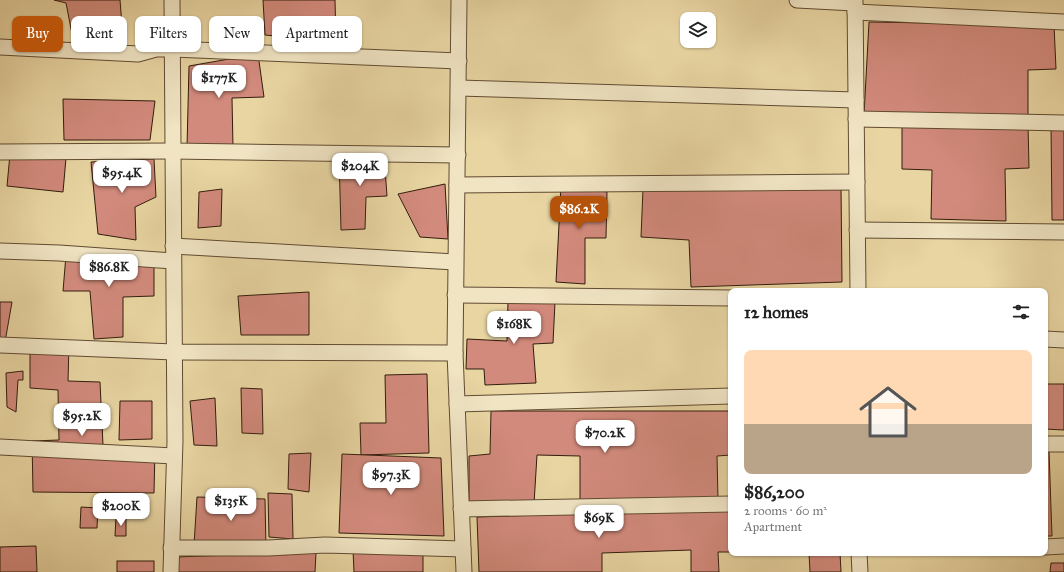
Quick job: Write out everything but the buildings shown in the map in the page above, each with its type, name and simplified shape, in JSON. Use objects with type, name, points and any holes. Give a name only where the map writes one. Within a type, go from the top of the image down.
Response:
[{"type":"street","points":[[172,0],[172,16]]},
{"type":"street","points":[[459,0],[455,353],[464,572]]},
{"type":"street","points":[[797,0],[1064,22]]},
{"type":"street","points":[[855,5],[858,288]]},
{"type":"street","points":[[0,47],[138,54],[144,52]]},
{"type":"street","points":[[201,50],[459,61]]},
{"type":"street","points":[[170,572],[174,456],[172,151],[173,52]]},
{"type":"street","points":[[459,88],[856,100]]},
{"type":"street","points":[[856,119],[1064,123]]},
{"type":"street","points":[[0,152],[172,151],[458,155]]},
{"type":"street","points":[[457,185],[857,182]]},
{"type":"street","points":[[857,230],[1064,232]]},
{"type":"street","points":[[173,246],[455,262]]},
{"type":"street","points":[[0,252],[59,253],[173,261]]},
{"type":"street","points":[[455,295],[728,298]]},
{"type":"street","points":[[1048,339],[1064,340]]},
{"type":"street","points":[[0,345],[174,352],[455,353]]},
{"type":"street","points":[[457,404],[728,396]]},
{"type":"street","points":[[1048,444],[1064,444]]},
{"type":"street","points":[[0,447],[174,456]]},
{"type":"street","points":[[461,509],[728,504]]},
{"type":"street","points":[[171,548],[268,548],[325,545],[463,549]]},
{"type":"street","points":[[1048,547],[1064,546]]},
{"type":"street","points":[[859,556],[860,572]]}]
